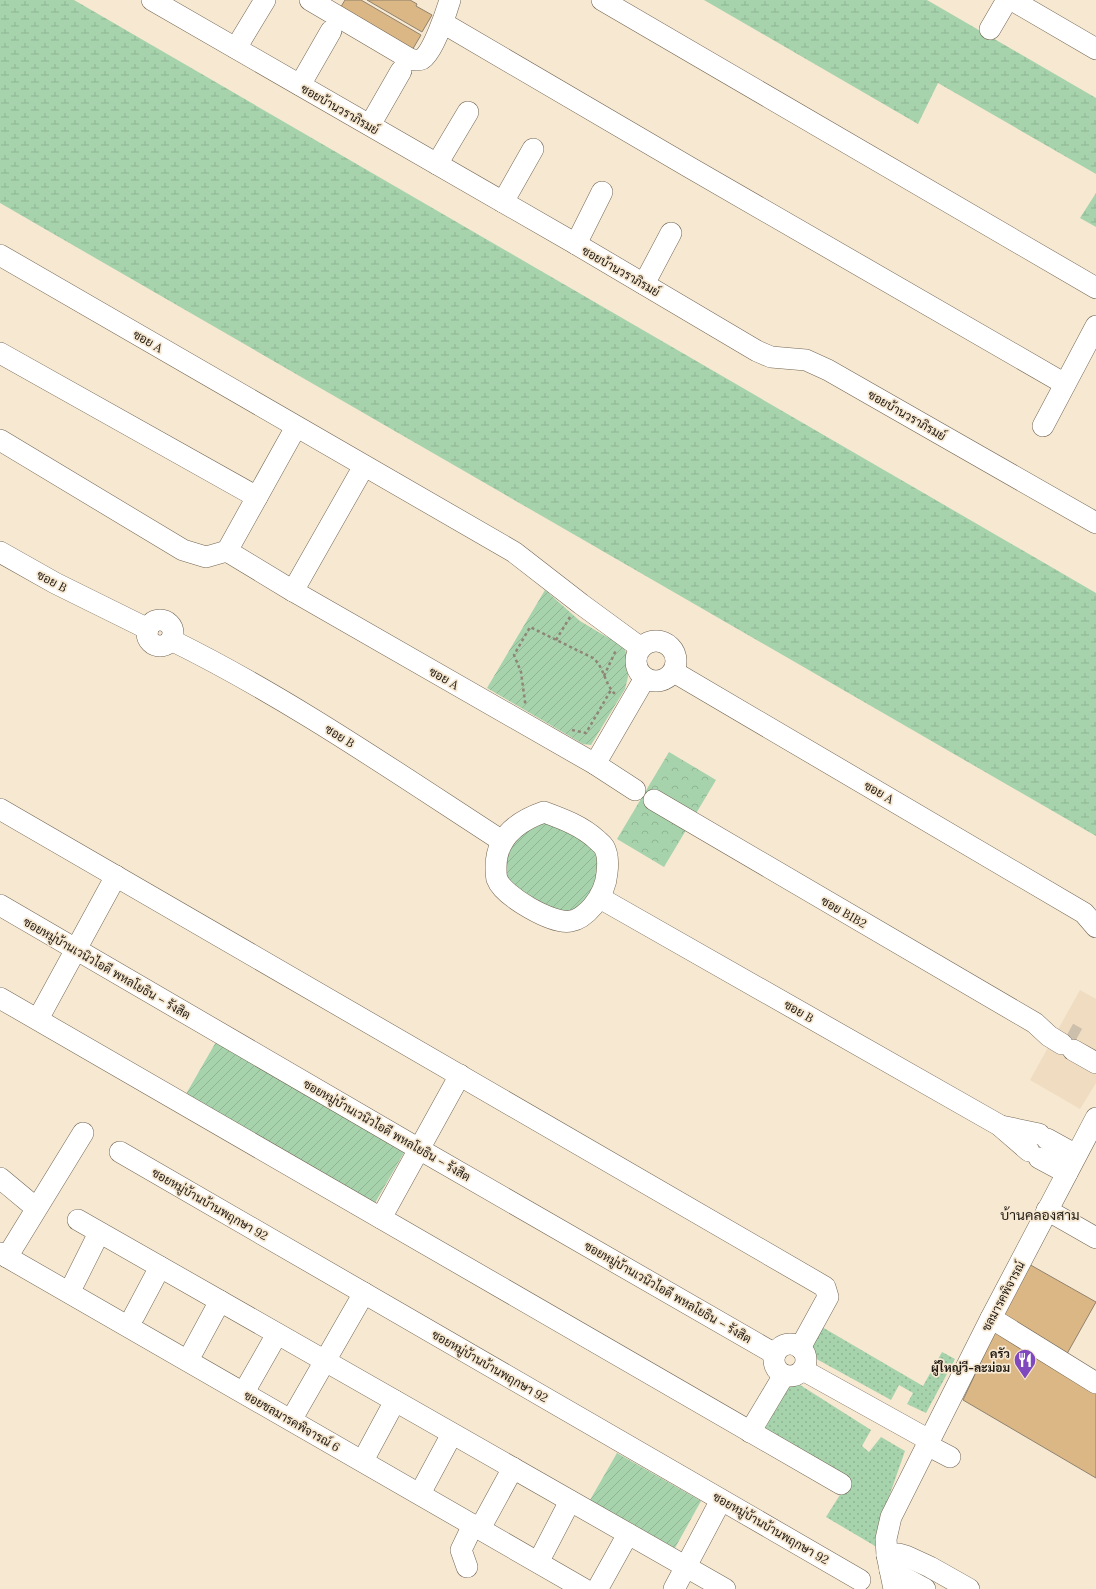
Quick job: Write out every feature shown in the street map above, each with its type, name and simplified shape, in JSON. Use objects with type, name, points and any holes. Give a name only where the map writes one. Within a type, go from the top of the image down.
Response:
[{"type":"street","name":"ซอยบ้านวราภิรมย์","points":[[152,0],[174,5],[236,48],[576,244],[757,351],[771,357],[806,360],[828,370],[1096,523]]},
{"type":"street","points":[[236,48],[265,0]]},
{"type":"street","points":[[310,0],[413,60],[421,60],[426,56],[443,24],[450,0]]},
{"type":"street","points":[[602,0],[1096,288]]},
{"type":"street","points":[[990,29],[1007,0]]},
{"type":"street","points":[[1012,0],[1096,49]]},
{"type":"street","points":[[443,24],[1065,384]]},
{"type":"street","points":[[300,85],[331,32]]},
{"type":"street","points":[[370,125],[401,71]]},
{"type":"street","points":[[437,164],[468,112]]},
{"type":"street","points":[[503,202],[533,149]]},
{"type":"street","points":[[576,244],[602,192]]},
{"type":"street","points":[[644,284],[671,233]]},
{"type":"street","name":"ซอย A","points":[[0,255],[514,552],[578,602],[641,648]]},
{"type":"street","points":[[1043,426],[1096,326]]},
{"type":"street","points":[[0,353],[257,497]]},
{"type":"street","points":[[0,440],[183,550],[206,557],[227,551],[296,427]]},
{"type":"street","points":[[293,591],[364,466]]},
{"type":"street","name":"ซอย A","points":[[227,551],[293,591],[595,764],[635,790]]},
{"type":"street","name":"ซอย B","points":[[0,552],[55,583],[148,629],[148,637],[153,644],[160,646],[171,640],[254,683],[342,737],[502,841]]},
{"type":"street","points":[[652,641],[666,643],[675,653],[676,666],[674,672],[669,677],[657,682],[650,681],[645,678],[637,667],[636,660],[637,654],[641,648],[652,641]]},
{"type":"street","name":"ซอย A","points":[[674,672],[1092,918]]},
{"type":"street","points":[[595,764],[645,678]]},
{"type":"street","name":"ซอย B1B2","points":[[654,800],[1035,1023],[1049,1036],[1096,1049]]},
{"type":"street","points":[[0,809],[825,1287],[828,1297],[800,1348]]},
{"type":"street","points":[[544,812],[575,824],[589,833],[604,846],[608,863],[607,881],[600,898],[588,912],[571,922],[554,920],[535,911],[505,890],[497,879],[496,860],[502,841],[513,827],[528,818],[544,812]]},
{"type":"street","points":[[38,1020],[116,876]]},
{"type":"street","name":"ซอย B","points":[[600,898],[999,1125],[1072,1164]]},
{"type":"street","name":"ซอยหมู่บ้านเวนิวไอดี พหลโยธิน – รังสิต","points":[[0,905],[775,1354]]},
{"type":"street","points":[[0,998],[841,1484]]},
{"type":"street","name":"ซอย B1B2","points":[[1070,1041],[1096,1063]]},
{"type":"street","points":[[381,1218],[460,1075]]},
{"type":"street","name":"ชลมารคพิจารณ์","points":[[890,1571],[886,1539],[891,1517],[991,1318],[1096,1118]]},
{"type":"street","points":[[4,1255],[36,1208],[83,1132]]},
{"type":"street","name":"ซอยหมู่บ้านบ้านพฤกษา 92","points":[[120,1152],[860,1580]]},
{"type":"street","points":[[0,1178],[36,1208]]},
{"type":"street","points":[[1048,1210],[1096,1238]]},
{"type":"street","points":[[78,1220],[725,1589]]},
{"type":"street","points":[[73,1285],[99,1233]]},
{"type":"street","name":"ซอยชลมารคพิจารณ์ 6","points":[[4,1255],[591,1589]]},
{"type":"street","points":[[134,1316],[160,1267]]},
{"type":"street","points":[[294,1415],[364,1293]]},
{"type":"street","points":[[193,1351],[220,1301]]},
{"type":"street","points":[[991,1318],[1096,1382]]},
{"type":"street","points":[[248,1385],[277,1334]]},
{"type":"street","points":[[750,1432],[794,1372],[806,1359],[805,1354],[800,1348],[793,1344],[782,1346],[775,1354],[774,1364],[776,1369],[794,1372],[928,1442],[950,1457]]},
{"type":"street","points":[[367,1453],[395,1401]]},
{"type":"street","points":[[424,1486],[452,1434]]},
{"type":"street","points":[[467,1567],[461,1550],[513,1468]]},
{"type":"street","points":[[674,1589],[721,1500]]},
{"type":"street","points":[[542,1555],[570,1501]]},
{"type":"street","points":[[591,1589],[628,1534]]},
{"type":"street","points":[[925,1589],[890,1571],[899,1554],[930,1567],[969,1589]]},
{"type":"path","points":[[556,640],[578,602]]},
{"type":"path","points":[[530,706],[525,702],[521,672],[514,655],[530,627],[593,658],[600,664],[604,677],[611,690],[629,705]]},
{"type":"path","points":[[604,677],[622,635]]},
{"type":"path","points":[[566,726],[572,730],[586,733],[611,690]]},
{"type":"shaded area","points":[[1080,990],[1096,999],[1096,1083],[1080,1109],[1030,1080]]},
{"type":"green space","points":[[0,0],[74,0],[1096,593],[1096,836],[0,203]]},
{"type":"green space","points":[[704,0],[927,0],[1096,98],[1096,174],[938,83],[918,124]]},
{"type":"green space","points":[[1096,193],[1096,227],[1080,218]]},
{"type":"green space","points":[[545,590],[580,621],[623,645],[628,658],[628,677],[625,689],[591,745],[583,744],[487,688]]},
{"type":"green space","points":[[669,752],[716,780],[664,867],[617,839]]},
{"type":"green space","points":[[538,820],[565,830],[583,840],[596,854],[599,863],[601,891],[569,918],[504,881],[506,841]]},
{"type":"green space","points":[[216,1042],[405,1151],[375,1203],[186,1094]]},
{"type":"green space","points":[[822,1327],[923,1386],[942,1352],[955,1359],[926,1413],[907,1404],[913,1393],[899,1385],[891,1400],[811,1356],[808,1349]]},
{"type":"green space","points":[[788,1381],[797,1383],[871,1430],[862,1446],[869,1452],[881,1437],[905,1451],[877,1531],[875,1546],[826,1517],[848,1482],[761,1428]]},
{"type":"green space","points":[[617,1453],[701,1501],[675,1548],[590,1500]]},
{"type":"building","points":[[345,0],[361,0],[421,35],[411,52],[339,10]]},
{"type":"building","points":[[367,0],[410,0],[417,4],[416,6],[432,15],[422,32]]},
{"type":"building","name":"ครัว ผู้ใหญ่วี-ละม่อม","points":[[1027,1263],[1096,1302],[1059,1368],[1096,1393],[1096,1478],[963,1400]]},
{"type":"tunnel","points":[[1068,1033],[1077,1038]]},
{"type":"place","name":"ครัว ผู้ใหญ่วี-ละม่อม","points":[[1025,1380]]},
{"type":"district","name":"บ้านคลองสาม","points":[[1040,1215]]}]
